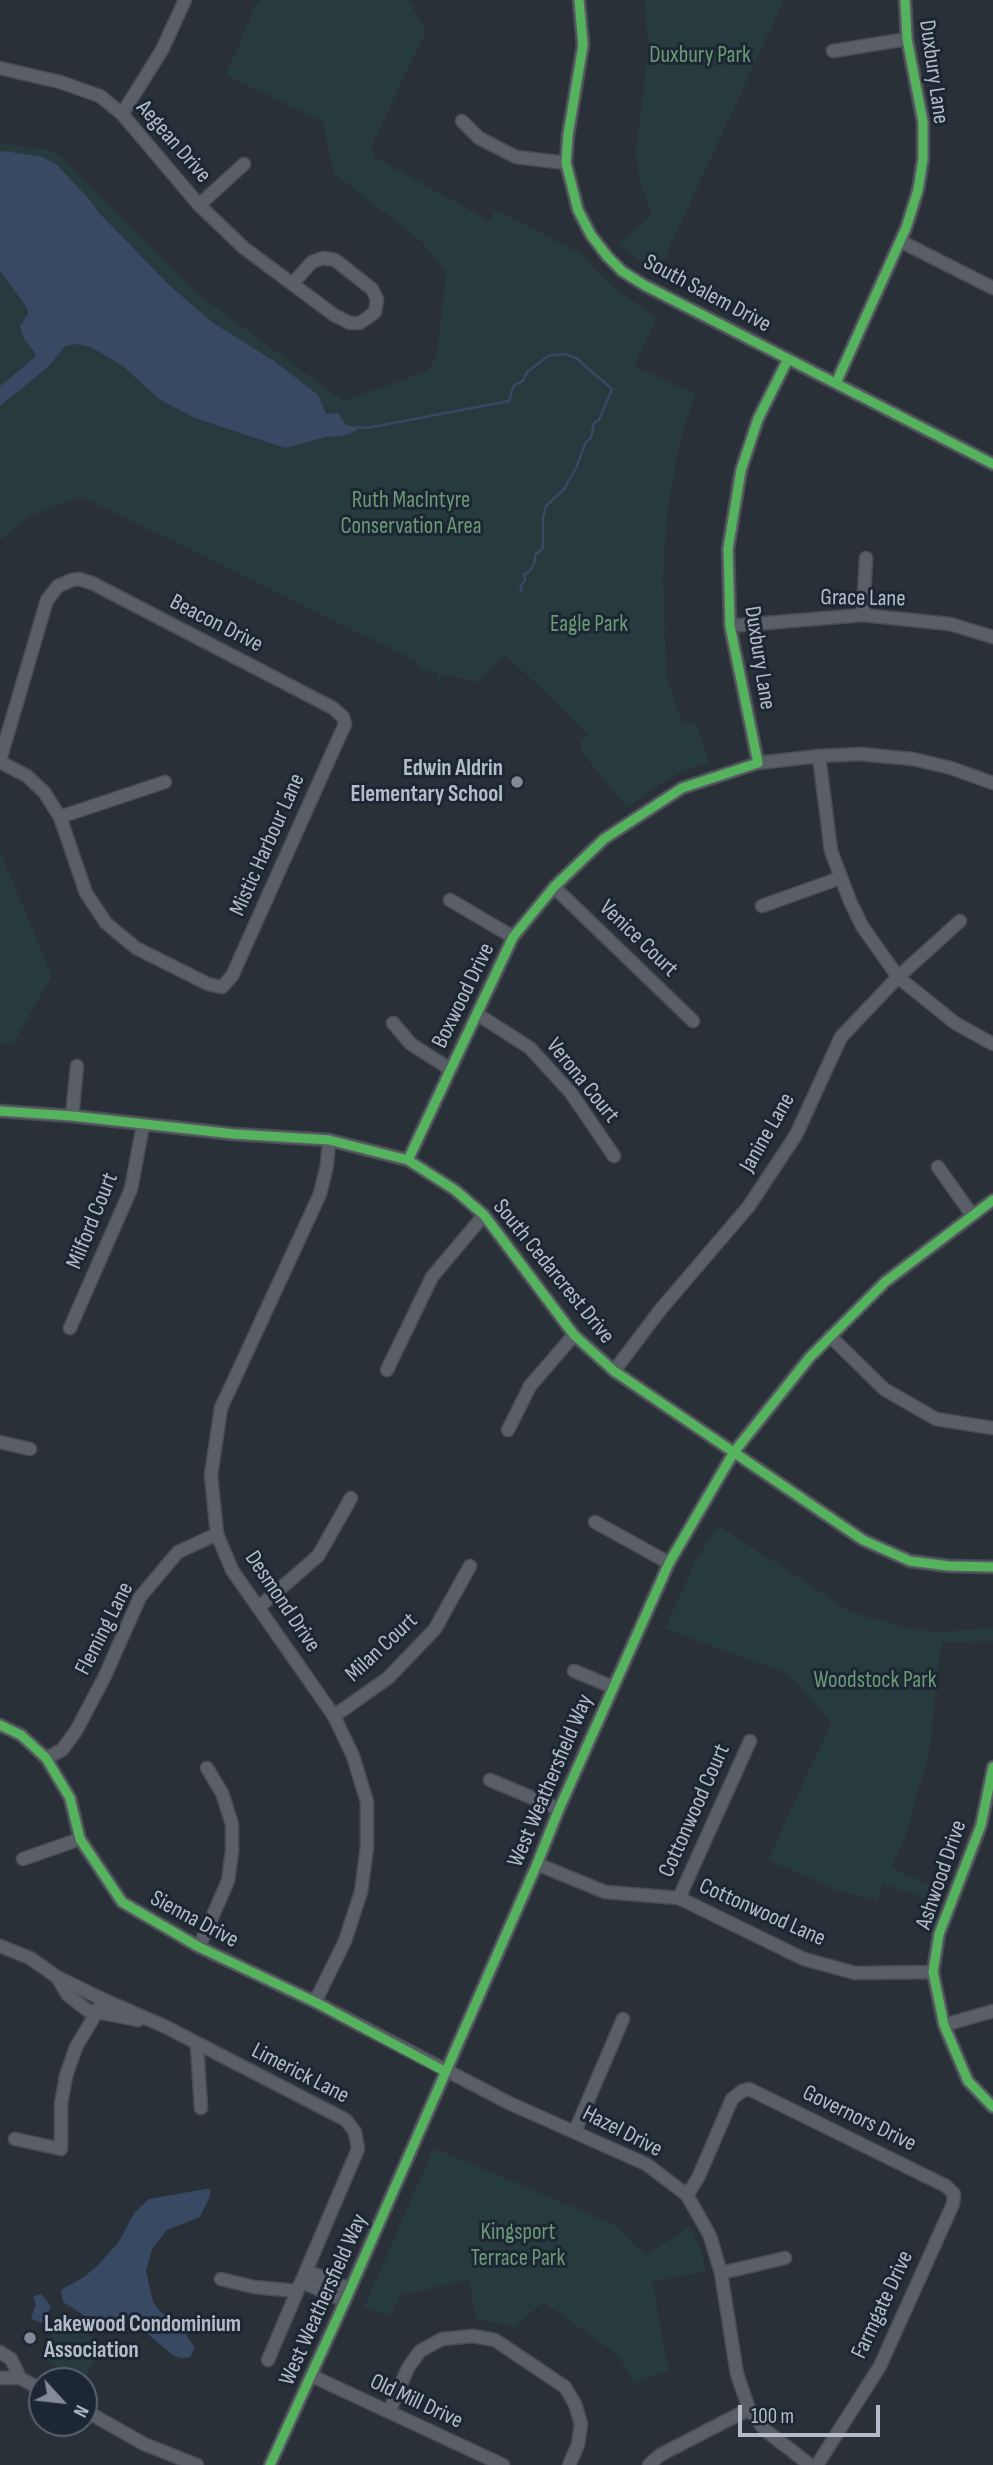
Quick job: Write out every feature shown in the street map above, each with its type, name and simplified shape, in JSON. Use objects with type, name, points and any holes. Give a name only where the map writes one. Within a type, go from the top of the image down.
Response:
[{"type":"street","points":[[122,114],[162,50],[186,0]]},
{"type":"street","name":"South Salem Drive","points":[[579,0],[583,46],[566,163],[578,210],[591,235],[614,264],[644,285],[993,464]]},
{"type":"street","name":"Duxbury Lane","points":[[836,383],[901,241],[913,210],[923,159],[922,113],[908,39],[905,0]]},
{"type":"street","points":[[833,51],[908,39]]},
{"type":"street","name":"Aegean Drive","points":[[0,68],[60,82],[100,96],[122,114],[199,205],[244,248],[292,284],[334,315],[350,323],[360,323],[375,312],[377,299],[372,289],[335,260],[323,258],[312,262],[292,284]]},
{"type":"street","points":[[462,121],[479,138],[516,157],[566,163]]},
{"type":"street","points":[[199,205],[244,164]]},
{"type":"street","points":[[901,241],[993,288]]},
{"type":"street","name":"Duxbury Lane","points":[[758,763],[730,626],[728,549],[741,470],[758,419],[788,359]]},
{"type":"street","points":[[863,615],[866,558]]},
{"type":"street","name":"Beacon Drive","points":[[0,761],[47,600],[58,586],[79,579],[92,583],[333,708],[343,716]]},
{"type":"street","name":"Grace Lane","points":[[730,626],[863,615],[950,624],[993,637]]},
{"type":"street","name":"Mistic Harbour Lane","points":[[60,817],[86,893],[106,923],[136,947],[208,984],[222,986],[232,976],[344,730],[343,716]]},
{"type":"street","name":"Boxwood Drive","points":[[408,1160],[513,937],[554,887],[604,839],[682,788],[758,763],[819,756],[876,755],[913,759],[951,768],[993,783]]},
{"type":"street","points":[[819,756],[827,829],[840,878],[862,926],[898,977],[955,1023],[993,1044]]},
{"type":"street","points":[[0,761],[32,780],[44,792],[60,817],[165,782]]},
{"type":"street","points":[[762,906],[840,878]]},
{"type":"street","name":"Venice Court","points":[[554,887],[693,1021]]},
{"type":"street","points":[[450,900],[513,937]]},
{"type":"street","name":"Janine Lane","points":[[614,1371],[661,1309],[749,1206],[796,1135],[841,1037],[898,977],[960,921]]},
{"type":"street","name":"Verona Court","points":[[477,1014],[530,1048],[571,1093],[614,1156]]},
{"type":"street","points":[[393,1023],[411,1044],[450,1069]]},
{"type":"street","points":[[72,1116],[77,1066]]},
{"type":"street","name":"South Cedarcrest Drive","points":[[0,1111],[329,1140],[408,1160],[455,1190],[484,1215],[574,1335],[614,1371],[863,1540],[910,1561],[949,1566],[993,1567]]},
{"type":"street","name":"Milford Court","points":[[70,1328],[124,1208],[135,1174],[143,1125]]},
{"type":"street","name":"Desmond Drive","points":[[315,2002],[345,1941],[361,1892],[368,1847],[367,1802],[353,1756],[334,1716],[232,1570],[217,1534],[211,1475],[221,1408],[320,1194],[327,1165],[329,1140]]},
{"type":"street","points":[[938,1167],[972,1215]]},
{"type":"street","name":"West Weathersfield Way","points":[[270,2465],[312,2376],[669,1563],[734,1452],[776,1397],[830,1336],[885,1282],[993,1200]]},
{"type":"street","points":[[387,1370],[432,1277],[484,1215]]},
{"type":"street","points":[[508,1430],[530,1386],[574,1335]]},
{"type":"street","points":[[830,1336],[884,1389],[936,1419],[993,1428]]},
{"type":"street","points":[[0,1442],[30,1449]]},
{"type":"street","points":[[259,1607],[318,1556],[351,1497]]},
{"type":"street","points":[[595,1522],[669,1563]]},
{"type":"street","name":"Fleming Lane","points":[[46,1758],[62,1751],[76,1731],[104,1678],[140,1597],[178,1552],[217,1534]]},
{"type":"street","name":"Milan Court","points":[[334,1716],[388,1678],[435,1629],[470,1566]]},
{"type":"street","points":[[574,1671],[613,1687]]},
{"type":"street","name":"Sienna Drive","points":[[0,1725],[21,1735],[46,1758],[70,1798],[80,1839],[122,1902],[199,1947],[315,2002],[446,2071]]},
{"type":"street","name":"Cottonwood Court","points":[[679,1898],[750,1741]]},
{"type":"street","name":"Ashwood Drive","points":[[993,1767],[987,1828],[939,1934],[933,1972],[944,2025],[968,2081],[993,2107]]},
{"type":"street","points":[[199,1947],[228,1881],[232,1851],[232,1824],[222,1793],[207,1768]]},
{"type":"street","points":[[490,1780],[559,1809]]},
{"type":"street","points":[[23,1860],[80,1839]]},
{"type":"street","name":"Cottonwood Lane","points":[[537,1864],[605,1892],[679,1898],[804,1959],[855,1973],[933,1972]]},
{"type":"street","name":"Limerick Lane","points":[[0,1946],[30,1958],[57,1977],[68,1995],[79,2006],[100,2006],[164,2026],[346,2120],[355,2132],[358,2149],[268,2360]]},
{"type":"street","points":[[15,2139],[61,2149],[61,2104],[66,2076],[76,2047],[100,2006]]},
{"type":"street","points":[[944,2025],[993,2011]]},
{"type":"street","points":[[575,2131],[623,2019]]},
{"type":"street","points":[[197,2045],[201,2108]]},
{"type":"street","name":"Hazel Drive","points":[[446,2071],[509,2103],[646,2164],[687,2195],[710,2236],[721,2273],[737,2374],[749,2409]]},
{"type":"street","name":"Governors Drive","points":[[687,2195],[698,2178],[732,2099],[742,2091],[755,2091],[946,2186],[954,2194]]},
{"type":"street","name":"Farmgate Drive","points":[[817,2465],[880,2366],[953,2204],[954,2194]]},
{"type":"street","points":[[721,2273],[785,2258]]},
{"type":"street","points":[[221,2279],[254,2287],[302,2281],[347,2295]]},
{"type":"street","points":[[389,2412],[408,2368],[420,2351],[442,2339],[473,2336],[495,2340],[565,2387],[575,2404],[580,2424],[578,2445],[569,2465]]},
{"type":"street","points":[[0,2352],[11,2359],[20,2378]]},
{"type":"street","name":"Old Mill Drive","points":[[312,2376],[503,2465]]},
{"type":"street","points":[[0,2378],[20,2378],[28,2382]]},
{"type":"street","points":[[649,2465],[660,2455],[749,2409],[765,2430],[810,2465]]},
{"type":"street","points":[[98,2418],[144,2444],[197,2465]]},
{"type":"green space","name":"Ruth MacIntyre Conservation Area","points":[[261,0],[408,0],[426,31],[372,145],[375,157],[489,221],[496,210],[582,254],[607,282],[657,318],[634,366],[695,394],[680,442],[667,513],[663,577],[666,675],[682,723],[696,723],[709,762],[685,770],[661,783],[627,808],[581,751],[581,742],[588,734],[506,655],[476,682],[442,674],[437,686],[438,672],[423,672],[416,661],[81,496],[30,516],[0,540],[0,143],[48,150],[62,157],[195,292],[343,401],[427,371],[437,356],[446,273],[423,243],[334,173],[323,122],[226,75],[255,6]]},
{"type":"green space","name":"Duxbury Park","points":[[645,0],[784,0],[660,268],[638,259],[618,244],[652,215],[640,181],[636,153],[648,50]]},
{"type":"green space","points":[[0,851],[52,976],[13,1044],[0,1043]]},
{"type":"green space","name":"Woodstock Park","points":[[719,1526],[853,1613],[918,1630],[941,1632],[993,1628],[993,1641],[942,1642],[927,1761],[904,1840],[891,1867],[941,1891],[938,1902],[883,1884],[877,1901],[839,1891],[768,1860],[831,1723],[789,1674],[665,1629],[696,1560]]},
{"type":"green space","name":"Kingsport Terrace Park","points":[[434,2148],[613,2224],[646,2255],[690,2226],[700,2247],[706,2271],[652,2282],[669,2370],[634,2383],[617,2354],[543,2302],[515,2327],[476,2319],[469,2279],[400,2296],[390,2316],[364,2307]]},
{"type":"green space","points":[[60,2320],[104,2343],[91,2367],[57,2367],[39,2358]]},
{"type":"water","points":[[0,152],[42,157],[57,165],[170,286],[213,323],[274,361],[318,395],[326,414],[338,413],[346,425],[357,427],[358,430],[343,436],[326,437],[285,448],[195,418],[159,399],[123,366],[91,347],[75,344],[65,346],[49,366],[0,406],[0,386],[36,354],[24,339],[20,326],[28,314],[27,308],[0,270]]},
{"type":"water","points":[[210,2189],[210,2196],[200,2217],[167,2230],[152,2249],[146,2271],[153,2302],[185,2333],[195,2348],[190,2357],[174,2356],[144,2331],[91,2320],[63,2302],[61,2290],[84,2277],[98,2265],[118,2243],[135,2212],[149,2199]]},
{"type":"water","points":[[41,2294],[51,2306],[43,2323],[31,2319],[36,2304],[33,2297]]},
{"type":"waterway","points":[[357,427],[367,428],[509,401],[514,385],[523,381],[527,372],[548,356],[564,354],[576,358],[612,389],[599,420],[594,423],[591,438],[586,442],[576,468],[564,489],[546,506],[543,518],[543,548],[535,555],[530,571],[524,574],[525,581],[521,591]]},
{"type":"cycle path","points":[[579,0],[583,45],[566,163],[578,210],[591,235],[607,256],[622,271],[644,285],[993,464]]},
{"type":"cycle path","points":[[836,383],[906,228],[918,190],[923,159],[923,122],[907,39],[905,0]]},
{"type":"cycle path","points":[[408,1160],[513,937],[554,887],[604,839],[682,788],[758,763],[730,626],[728,549],[741,470],[758,419],[788,359]]},
{"type":"cycle path","points":[[0,1111],[234,1134],[329,1140],[408,1160],[455,1190],[484,1215],[574,1335],[614,1371],[863,1540],[910,1561],[949,1566],[993,1567]]},
{"type":"cycle path","points":[[270,2465],[345,2301],[669,1563],[734,1452],[810,1357],[885,1282],[993,1200]]},
{"type":"cycle path","points":[[0,1725],[21,1735],[46,1758],[70,1798],[80,1839],[122,1902],[199,1947],[315,2002],[446,2072]]},
{"type":"cycle path","points":[[993,1767],[981,1825],[939,1934],[933,1972],[944,2025],[968,2081],[993,2107]]},
{"type":"place","name":"Edwin Aldrin Elementary School","points":[[517,782]]},
{"type":"place","name":"Lakewood Condominium Association","points":[[30,2338]]},
{"type":"park label","name":"Eagle Park","points":[[589,625]]}]
